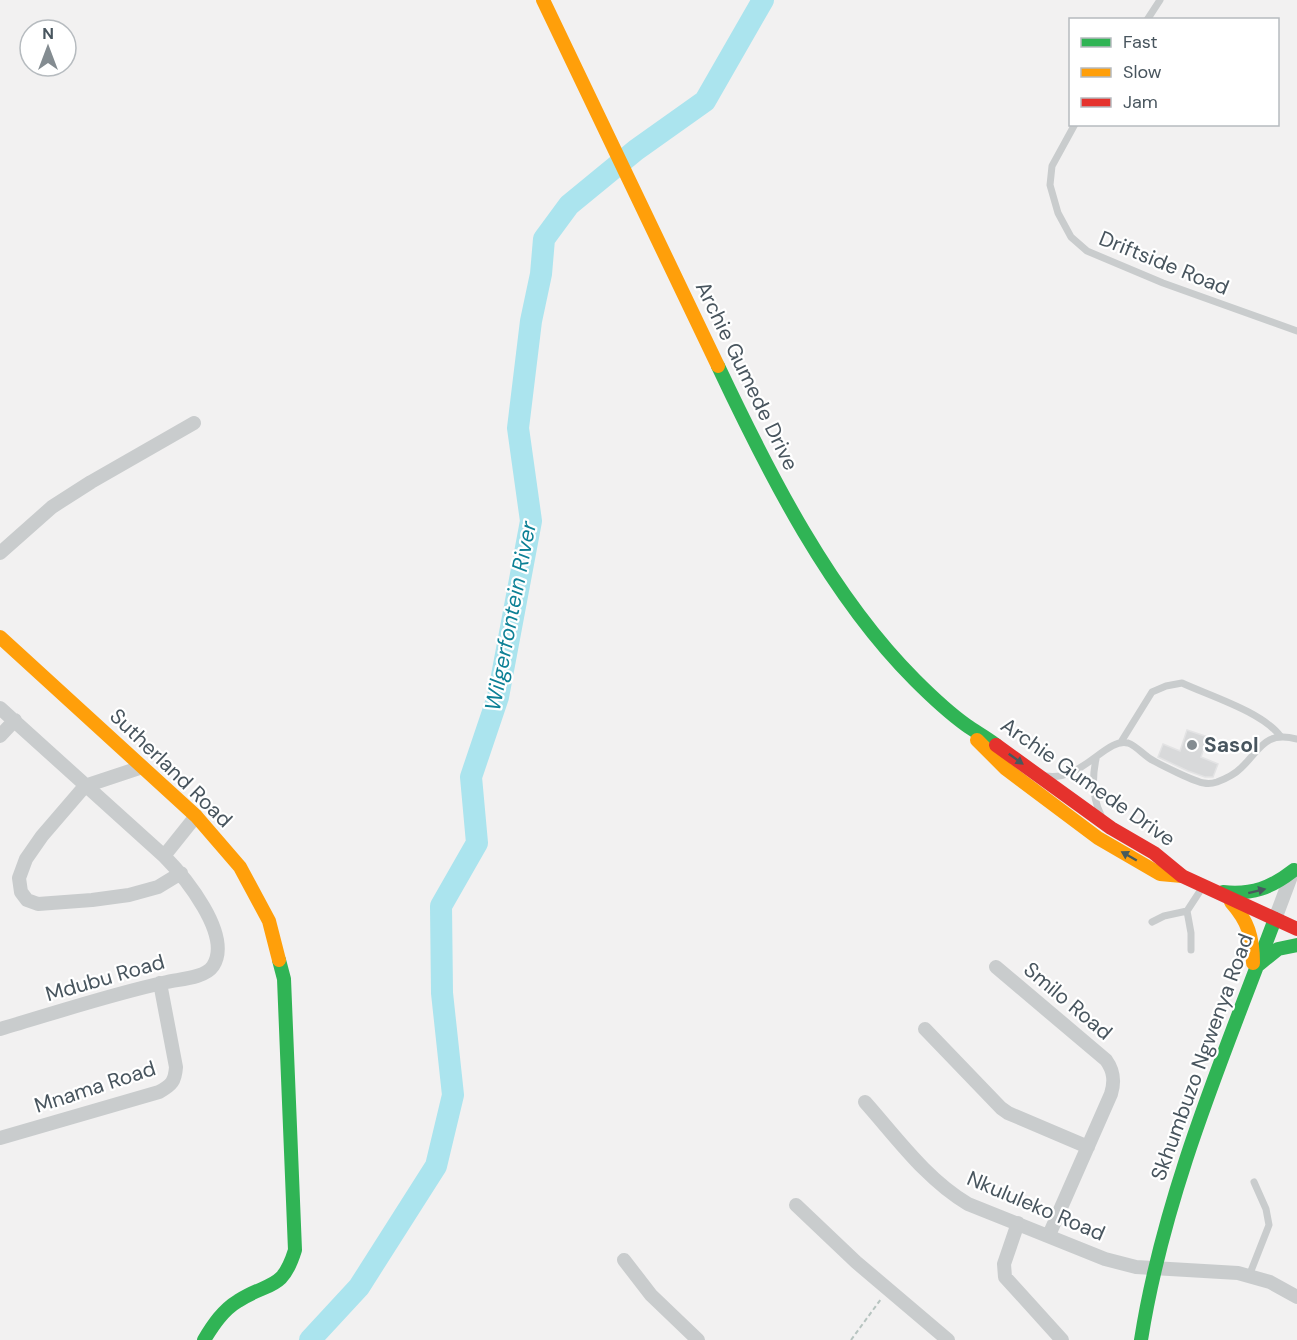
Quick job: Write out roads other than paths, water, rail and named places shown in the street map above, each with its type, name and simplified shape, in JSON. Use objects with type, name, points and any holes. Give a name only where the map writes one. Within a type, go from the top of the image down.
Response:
[{"type":"main road","name":"Archie Gumede Drive","points":[[546,2],[639,202],[785,499],[858,612],[888,650],[915,680],[967,726],[986,737],[1111,828],[1154,853],[1182,876],[1297,929]]},
{"type":"main road","name":"Sutherland Road","points":[[0,637],[196,816],[240,867],[269,921],[278,950],[284,979],[296,1241],[287,1274],[273,1285],[247,1296],[228,1308],[204,1340]]},
{"type":"main road","name":"Archie Gumede Drive","points":[[967,726],[992,758],[1098,838],[1160,874],[1182,876]]},
{"type":"main road","points":[[1215,892],[1245,894],[1256,892],[1278,883],[1296,868]]},
{"type":"main road","points":[[1215,892],[1242,914],[1251,929],[1255,970]]},
{"type":"main road","name":"Skhumbuzo Ngwenya Road","points":[[1141,1340],[1144,1314],[1171,1205],[1187,1153],[1275,919]]},
{"type":"main road","points":[[1255,970],[1278,949],[1297,945]]},
{"type":"street","points":[[0,553],[52,507],[194,423]]},
{"type":"street","points":[[0,708],[15,720],[85,786],[181,873],[158,887],[129,895],[53,904],[38,904],[27,900],[21,892],[19,878],[26,859],[42,836],[85,786],[142,767]]},
{"type":"street","points":[[0,736],[15,720]]},
{"type":"street","points":[[164,856],[196,816]]},
{"type":"street","name":"Skhumbuzo Ngwenya Road","points":[[1275,919],[1296,868]]},
{"type":"street","name":"Mdubu Road","points":[[0,1029],[206,972],[213,966],[216,960],[217,943],[211,920],[181,873]]},
{"type":"street","name":"Smilo Road","points":[[996,966],[1106,1060],[1110,1066],[1114,1083],[1049,1235]]},
{"type":"street","name":"Mnama Road","points":[[0,1138],[159,1092],[170,1086],[175,1080],[176,1067],[160,983]]},
{"type":"street","points":[[925,1029],[1001,1108],[1088,1147]]},
{"type":"street","name":"Nkululeko Road","points":[[865,1102],[926,1173],[954,1196],[968,1204],[1105,1259],[1136,1267],[1217,1270],[1249,1276],[1270,1282],[1297,1297]]},
{"type":"street","points":[[796,1205],[889,1292],[948,1340]]},
{"type":"street","points":[[1018,1223],[1004,1264],[1005,1277],[1057,1338]]},
{"type":"street","points":[[624,1260],[651,1295],[698,1340]]},
{"type":"lane","points":[[1147,18],[1160,0]]},
{"type":"lane","name":"Driftside Road","points":[[1074,126],[1052,166],[1050,185],[1058,213],[1071,237],[1087,251],[1164,283],[1297,331]]},
{"type":"lane","points":[[1121,742],[1152,692],[1173,683],[1182,683],[1262,719],[1281,737]]},
{"type":"lane","points":[[1035,774],[1060,776],[1080,769],[1112,745],[1121,742],[1130,744],[1152,761],[1205,784],[1215,783],[1241,769],[1264,742],[1281,737],[1297,739]]},
{"type":"lane","points":[[1095,759],[1094,793],[1098,807],[1111,828]]},
{"type":"lane","points":[[1152,922],[1164,916],[1187,911],[1215,892]]},
{"type":"lane","points":[[1187,911],[1191,950]]},
{"type":"lane","points":[[1249,1276],[1269,1225],[1266,1209],[1254,1182]]},
{"type":"waterway","name":"Wilgerfontein River","points":[[310,1340],[359,1287],[436,1166],[453,1095],[442,993],[441,906],[477,843],[471,777],[498,697],[531,521],[518,428],[544,239],[569,205],[636,150],[705,101],[763,0]]},
{"type":"place","name":"Sasol","points":[[1192,745]]}]
